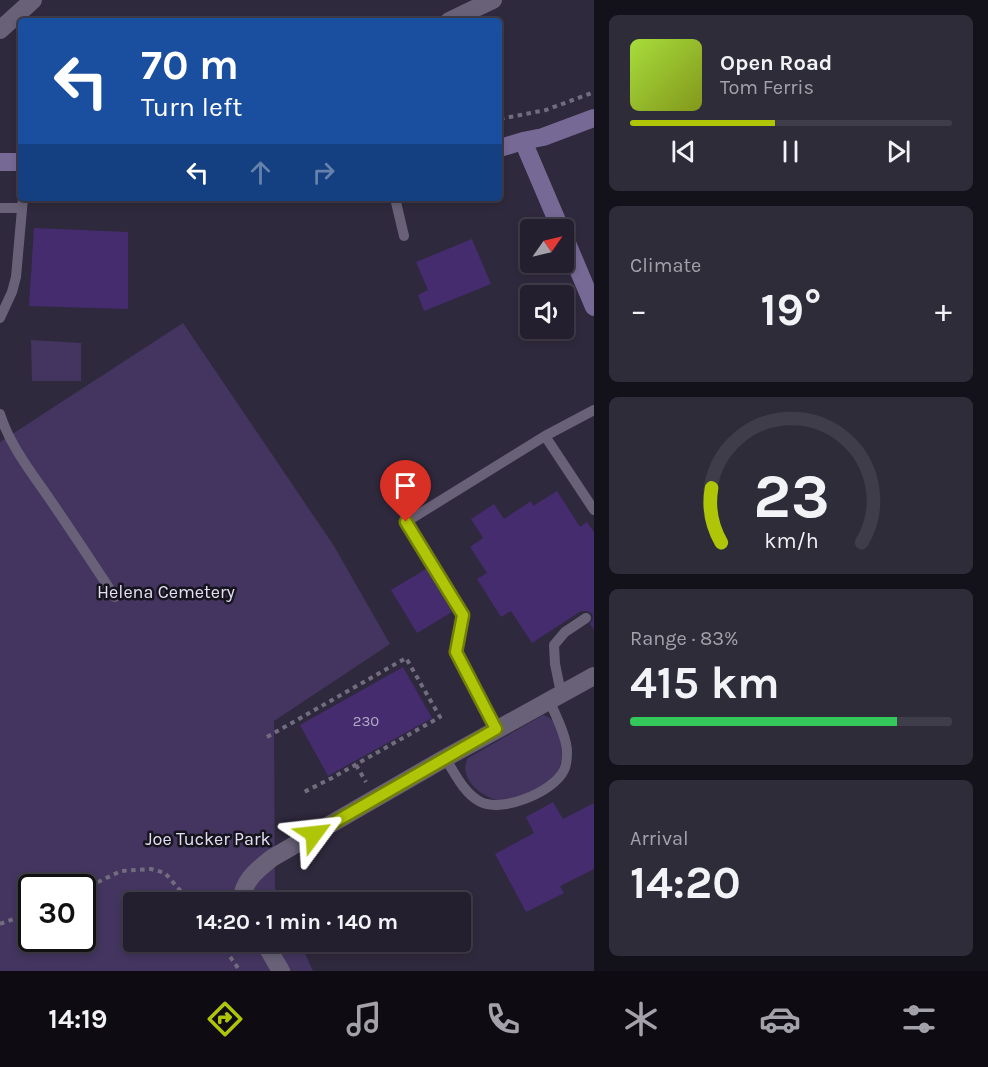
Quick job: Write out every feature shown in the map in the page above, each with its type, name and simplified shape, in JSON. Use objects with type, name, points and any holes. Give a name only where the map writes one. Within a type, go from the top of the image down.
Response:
[{"type":"street","points":[[2,24],[33,0]]},
{"type":"street","points":[[455,18],[493,0]]},
{"type":"street","points":[[502,147],[543,137],[594,118]]},
{"type":"street","points":[[523,141],[556,219]]},
{"type":"street","points":[[0,162],[18,162]]},
{"type":"street","points":[[574,260],[594,307]]},
{"type":"street","points":[[244,892],[254,872],[272,858],[496,729],[594,676]]},
{"type":"street","points":[[270,952],[281,971]]},
{"type":"lane","points":[[396,201],[404,236]]},
{"type":"lane","points":[[0,208],[23,203],[16,277],[0,318]]},
{"type":"lane","points":[[496,729],[456,652],[463,615],[406,522],[544,436],[594,410]]},
{"type":"lane","points":[[0,414],[5,431],[18,452],[115,597]]},
{"type":"lane","points":[[544,436],[594,510]]},
{"type":"lane","points":[[445,758],[465,788],[480,802],[493,805],[518,802],[535,795],[556,780],[564,771],[567,752],[555,697],[554,645],[565,632],[586,618]]},
{"type":"path","points":[[502,119],[546,110],[594,92]]},
{"type":"path","points":[[267,737],[406,658],[440,717],[304,792]]},
{"type":"path","points":[[96,883],[121,871],[151,869],[165,873],[182,892]]},
{"type":"path","points":[[0,924],[18,917]]},
{"type":"path","points":[[227,952],[240,971]]},
{"type":"green space","name":"Helena Cemetery","points":[[183,323],[334,546],[390,644],[274,721],[277,892],[123,892],[123,952],[304,952],[313,971],[0,971],[0,442]]},
{"type":"green space","points":[[31,340],[81,343],[81,381],[32,381]]},
{"type":"green space","points":[[543,715],[551,719],[555,725],[562,747],[561,762],[551,783],[537,793],[503,800],[484,795],[472,785],[466,772],[465,765],[468,758]]},
{"type":"building","points":[[34,228],[128,232],[128,309],[29,306]]},
{"type":"building","points":[[472,239],[491,284],[424,311],[418,295],[428,290],[416,262]]},
{"type":"building","points":[[557,491],[580,527],[587,522],[594,532],[594,630],[590,624],[593,618],[592,613],[581,611],[532,643],[511,611],[501,617],[477,579],[487,573],[470,547],[483,538],[471,519],[494,504],[504,519],[531,501],[533,506]]},
{"type":"building","points":[[426,569],[452,612],[417,633],[391,590]]},
{"type":"building","points":[[403,667],[432,718],[328,776],[300,725]]},
{"type":"building","points":[[553,802],[563,819],[594,803],[594,869],[560,886],[564,893],[526,912],[495,854],[534,833],[526,817]]},
{"type":"route","points":[[314,834],[496,729],[456,652],[463,615],[406,522]]},
{"type":"park label","name":"Joe Tucker Park","points":[[208,839]]}]
